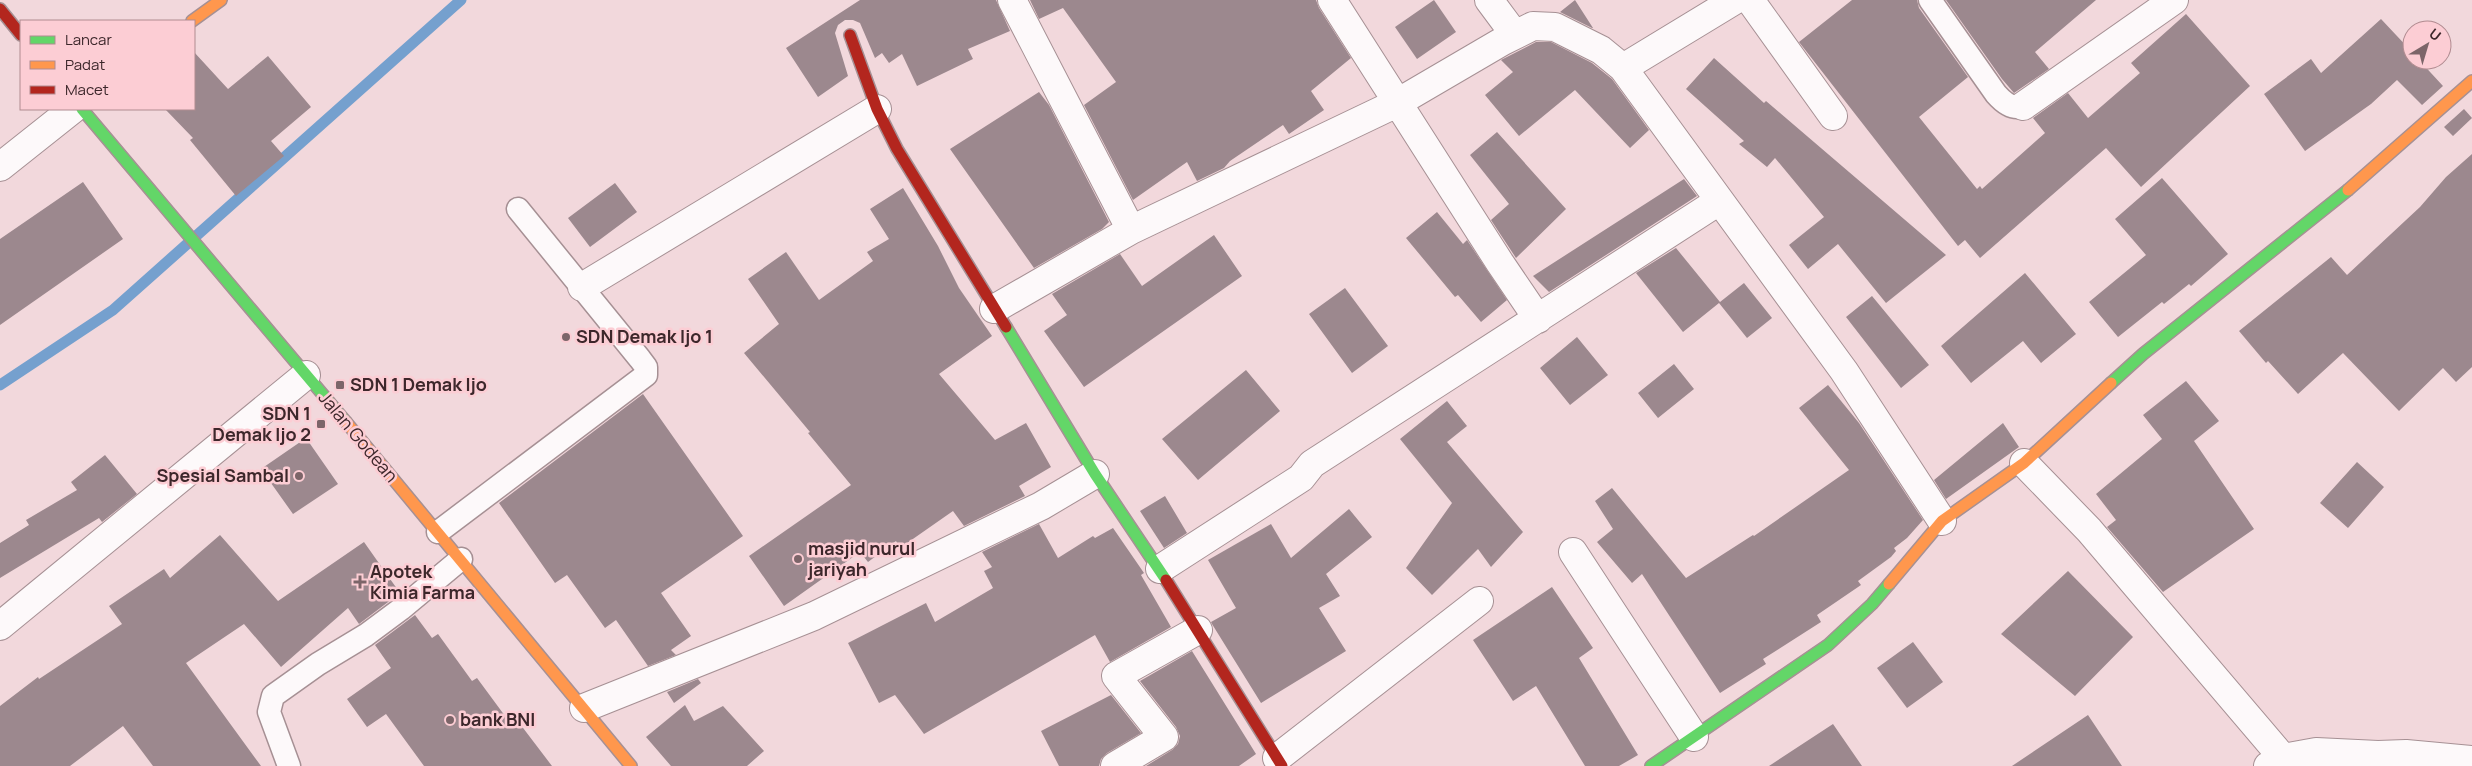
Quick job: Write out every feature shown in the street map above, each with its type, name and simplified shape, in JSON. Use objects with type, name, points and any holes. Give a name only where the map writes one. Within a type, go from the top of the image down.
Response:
[{"type":"street","points":[[193,20],[221,0]]},
{"type":"street","points":[[1012,0],[1131,230]]},
{"type":"street","points":[[1332,0],[1538,318]]},
{"type":"street","points":[[1489,0],[1514,35]]},
{"type":"street","points":[[1623,68],[1734,0]]},
{"type":"street","points":[[1750,0],[1833,116]]},
{"type":"street","points":[[2023,106],[2174,0]]},
{"type":"street","points":[[0,9],[20,34]]},
{"type":"street","points":[[994,309],[1131,230],[1397,102],[1514,35],[1533,26],[1555,27],[1600,50],[1623,68],[1844,371],[1942,521]]},
{"type":"street","points":[[850,35],[878,109],[897,149],[1095,474],[1160,569],[1280,762],[1479,601]]},
{"type":"street","points":[[1651,766],[1828,645],[1872,604],[1942,521],[2024,463],[2143,354],[2375,168],[2472,81]]},
{"type":"street","points":[[582,287],[878,109]]},
{"type":"street","points":[[0,167],[72,110]]},
{"type":"street","name":"Jalan Godean","points":[[83,110],[461,559],[631,766]]},
{"type":"street","points":[[1160,569],[1301,478],[1312,464],[1719,201]]},
{"type":"street","points":[[0,626],[306,375]]},
{"type":"street","points":[[2024,463],[2089,530],[2275,762],[2316,752],[2410,760],[2472,760]]},
{"type":"street","points":[[584,708],[814,616],[1041,506],[1095,474]]},
{"type":"street","points":[[1573,552],[1694,737]]},
{"type":"street","points":[[1115,766],[1164,737],[1116,676],[1198,630]]},
{"type":"lane","points":[[1930,0],[2003,103],[2019,107],[2023,106]]},
{"type":"lane","points":[[438,532],[646,375],[646,367],[640,359],[518,209]]},
{"type":"lane","points":[[290,766],[269,712],[273,696],[318,664],[366,635],[401,609],[461,559]]},
{"type":"building","points":[[860,0],[996,0],[1010,31],[968,49],[973,59],[917,86],[902,54],[889,63],[882,53],[875,58],[860,23],[853,20],[845,20],[838,25],[835,33],[848,76],[818,97],[786,48]]},
{"type":"building","points":[[1030,0],[1316,0],[1319,8],[1351,58],[1311,91],[1324,110],[1289,134],[1283,125],[1230,161],[1224,168],[1197,181],[1187,162],[1133,200],[1084,105],[1116,82],[1063,8],[1039,19]]},
{"type":"building","points":[[1434,0],[1456,32],[1417,59],[1395,27]]},
{"type":"building","points":[[1575,0],[1593,28],[1560,12]]},
{"type":"building","points":[[1852,0],[1917,0],[1919,8],[1968,77],[1919,117],[1977,189],[1980,186],[1982,189],[2045,133],[2033,118],[2068,93],[2088,118],[2140,73],[2131,63],[2186,14],[2250,86],[2141,187],[2106,148],[1980,258],[1965,240],[1958,246],[1799,42]]},
{"type":"building","points":[[1946,0],[2096,0],[2035,52],[2049,69],[2014,93]]},
{"type":"building","points":[[2381,19],[2402,41],[2402,70],[2428,70],[2443,86],[2422,105],[2397,80],[2371,104],[2305,151],[2264,94],[2311,59],[2321,73]]},
{"type":"building","points":[[1536,42],[1551,42],[1592,63],[1612,79],[1649,130],[1630,148],[1575,90],[1519,136],[1485,95],[1513,72],[1501,60]]},
{"type":"building","points":[[195,53],[228,89],[268,56],[311,107],[271,141],[284,156],[236,196],[190,140],[193,138],[166,110],[195,110]]},
{"type":"building","points":[[1714,58],[1764,103],[1766,101],[1946,255],[1886,303],[1838,244],[1808,269],[1789,245],[1824,217],[1775,158],[1767,167],[1739,144],[1744,141],[1686,89]]},
{"type":"building","points":[[1039,92],[1049,105],[1109,222],[1102,229],[1034,268],[950,149]]},
{"type":"building","points":[[2464,109],[2472,118],[2453,136],[2444,127]]},
{"type":"building","points":[[1497,132],[1566,209],[1516,258],[1491,220],[1509,204],[1470,155]]},
{"type":"building","points":[[2472,154],[2472,367],[2456,382],[2443,368],[2399,411],[2343,353],[2298,394],[2268,361],[2266,363],[2239,331],[2331,257],[2347,275],[2420,207],[2446,177]]},
{"type":"building","points":[[2162,178],[2228,254],[2191,286],[2189,284],[2164,304],[2162,302],[2118,337],[2089,302],[2146,255],[2115,219]]},
{"type":"building","points":[[1684,179],[1697,196],[1549,292],[1533,276]]},
{"type":"building","points":[[83,182],[123,239],[0,325],[0,239]]},
{"type":"building","points":[[615,183],[637,212],[590,247],[568,218]]},
{"type":"building","points":[[903,188],[938,246],[959,288],[992,336],[939,374],[995,440],[1026,423],[1051,467],[1019,486],[1025,496],[964,526],[953,511],[900,548],[896,541],[868,562],[860,552],[784,606],[749,556],[851,485],[808,433],[810,432],[744,353],[779,324],[748,279],[786,252],[819,300],[873,261],[867,252],[889,239],[870,209]]},
{"type":"building","points":[[1437,212],[1463,244],[1467,240],[1507,300],[1481,322],[1458,295],[1455,297],[1406,238]]},
{"type":"building","points":[[1214,235],[1242,276],[1084,387],[1044,331],[1067,315],[1052,294],[1120,254],[1142,286]]},
{"type":"building","points":[[1676,248],[1720,302],[1744,283],[1772,318],[1747,338],[1719,303],[1683,332],[1636,273]]},
{"type":"building","points":[[2025,273],[2076,334],[2041,363],[2023,341],[1971,383],[1941,346]]},
{"type":"building","points":[[1345,288],[1388,346],[1352,373],[1309,314]]},
{"type":"building","points":[[1872,296],[1929,365],[1901,388],[1846,317]]},
{"type":"building","points":[[1577,337],[1608,375],[1570,405],[1540,368]]},
{"type":"building","points":[[1674,364],[1694,389],[1658,418],[1638,393]]},
{"type":"building","points":[[1246,370],[1280,411],[1198,480],[1162,439]]},
{"type":"building","points":[[2186,381],[2219,421],[2194,441],[2254,529],[2163,592],[2107,527],[2116,520],[2096,494],[2162,439],[2143,415]]},
{"type":"building","points":[[1828,385],[1859,423],[1923,520],[1907,538],[1894,548],[1896,551],[1891,557],[1858,581],[1861,585],[1817,615],[1821,622],[1763,659],[1766,664],[1720,693],[1642,574],[1632,583],[1597,542],[1613,529],[1595,501],[1612,488],[1686,578],[1754,536],[1849,470],[1799,408]]},
{"type":"building","points":[[643,394],[743,536],[661,593],[691,636],[671,650],[676,655],[648,666],[616,620],[605,628],[567,575],[555,583],[499,503]]},
{"type":"building","points":[[1447,401],[1467,426],[1447,442],[1523,532],[1491,567],[1478,549],[1432,595],[1406,568],[1452,503],[1400,439]]},
{"type":"building","points":[[2003,423],[2019,447],[1946,499],[1934,480]]},
{"type":"building","name":"Spesial Sambal","points":[[306,438],[338,484],[293,514],[261,469]]},
{"type":"building","points":[[105,455],[137,494],[102,522],[99,518],[0,578],[0,543],[29,525],[26,520],[77,490],[71,482]]},
{"type":"building","points":[[2357,462],[2384,487],[2348,528],[2320,503]]},
{"type":"building","points":[[1165,496],[1187,533],[1164,548],[1140,511]]},
{"type":"building","points":[[1349,509],[1372,537],[1326,574],[1340,596],[1319,608],[1346,651],[1261,703],[1211,622],[1236,608],[1208,560],[1271,524],[1291,558]]},
{"type":"building","points":[[1039,524],[1058,558],[1093,536],[1095,538],[1113,528],[1144,573],[1141,575],[1171,627],[1110,662],[1095,635],[924,734],[895,695],[879,703],[848,643],[926,603],[935,622],[993,588],[984,571],[992,567],[982,552]]},
{"type":"building","points":[[220,535],[278,601],[364,542],[400,593],[359,624],[348,608],[281,667],[244,624],[186,663],[261,766],[153,766],[123,726],[70,766],[0,766],[0,706],[38,677],[39,679],[122,624],[109,606],[164,569],[170,578]]},
{"type":"building","points":[[2068,571],[2133,637],[2075,696],[2001,634]]},
{"type":"building","points":[[1552,587],[1593,648],[1579,658],[1638,755],[1619,766],[1585,766],[1536,686],[1513,701],[1473,640]]},
{"type":"building","points":[[415,615],[432,638],[438,634],[472,681],[477,678],[511,724],[517,720],[552,766],[424,766],[386,714],[367,727],[347,699],[391,668],[375,645]]},
{"type":"building","points":[[1913,642],[1943,682],[1907,708],[1877,668]]},
{"type":"building","points":[[1192,651],[1256,754],[1239,766],[1146,766],[1172,750],[1178,744],[1180,736],[1176,727],[1140,681]]},
{"type":"building","points":[[698,679],[701,683],[674,703],[667,692]]},
{"type":"building","points":[[1111,695],[1141,733],[1107,753],[1101,759],[1099,766],[1059,766],[1041,731]]},
{"type":"building","points":[[685,705],[694,721],[723,706],[764,751],[747,766],[671,766],[646,737]]},
{"type":"building","points":[[2088,715],[2122,766],[2012,766]]},
{"type":"building","points":[[1833,724],[1862,766],[1769,766]]},
{"type":"waterway","points":[[0,385],[113,310],[461,0]]},
{"type":"traffic: fast","points":[[83,110],[346,422]]},
{"type":"traffic: fast","points":[[2111,383],[2143,354],[2348,190]]},
{"type":"traffic: fast","points":[[1006,327],[1095,474],[1166,580]]},
{"type":"traffic: fast","points":[[1651,766],[1828,645],[1872,604],[1889,584]]},
{"type":"traffic: slow","points":[[193,20],[221,0]]},
{"type":"traffic: slow","points":[[2348,190],[2472,81]]},
{"type":"traffic: slow","points":[[1889,584],[1942,521],[2024,463],[2111,383]]},
{"type":"traffic: slow","points":[[346,422],[631,766]]},
{"type":"traffic: jam","points":[[0,9],[20,34]]},
{"type":"traffic: jam","points":[[850,35],[877,109],[897,149],[1006,327]]},
{"type":"traffic: jam","points":[[1166,580],[1282,766]]},
{"type":"place","name":"SDN Demak Ijo 1","points":[[566,337]]},
{"type":"place","name":"SDN 1 Demak Ijo","points":[[340,385]]},
{"type":"place","name":"SDN 1 Demak Ijo 2","points":[[321,424]]},
{"type":"place","name":"Spesial Sambal","points":[[299,476]]},
{"type":"place","name":"masjid nurul jariyah","points":[[798,559]]},
{"type":"place","name":"Apotek Kimia Farma","points":[[360,582]]},
{"type":"place","name":"bank BNI","points":[[450,720]]}]
